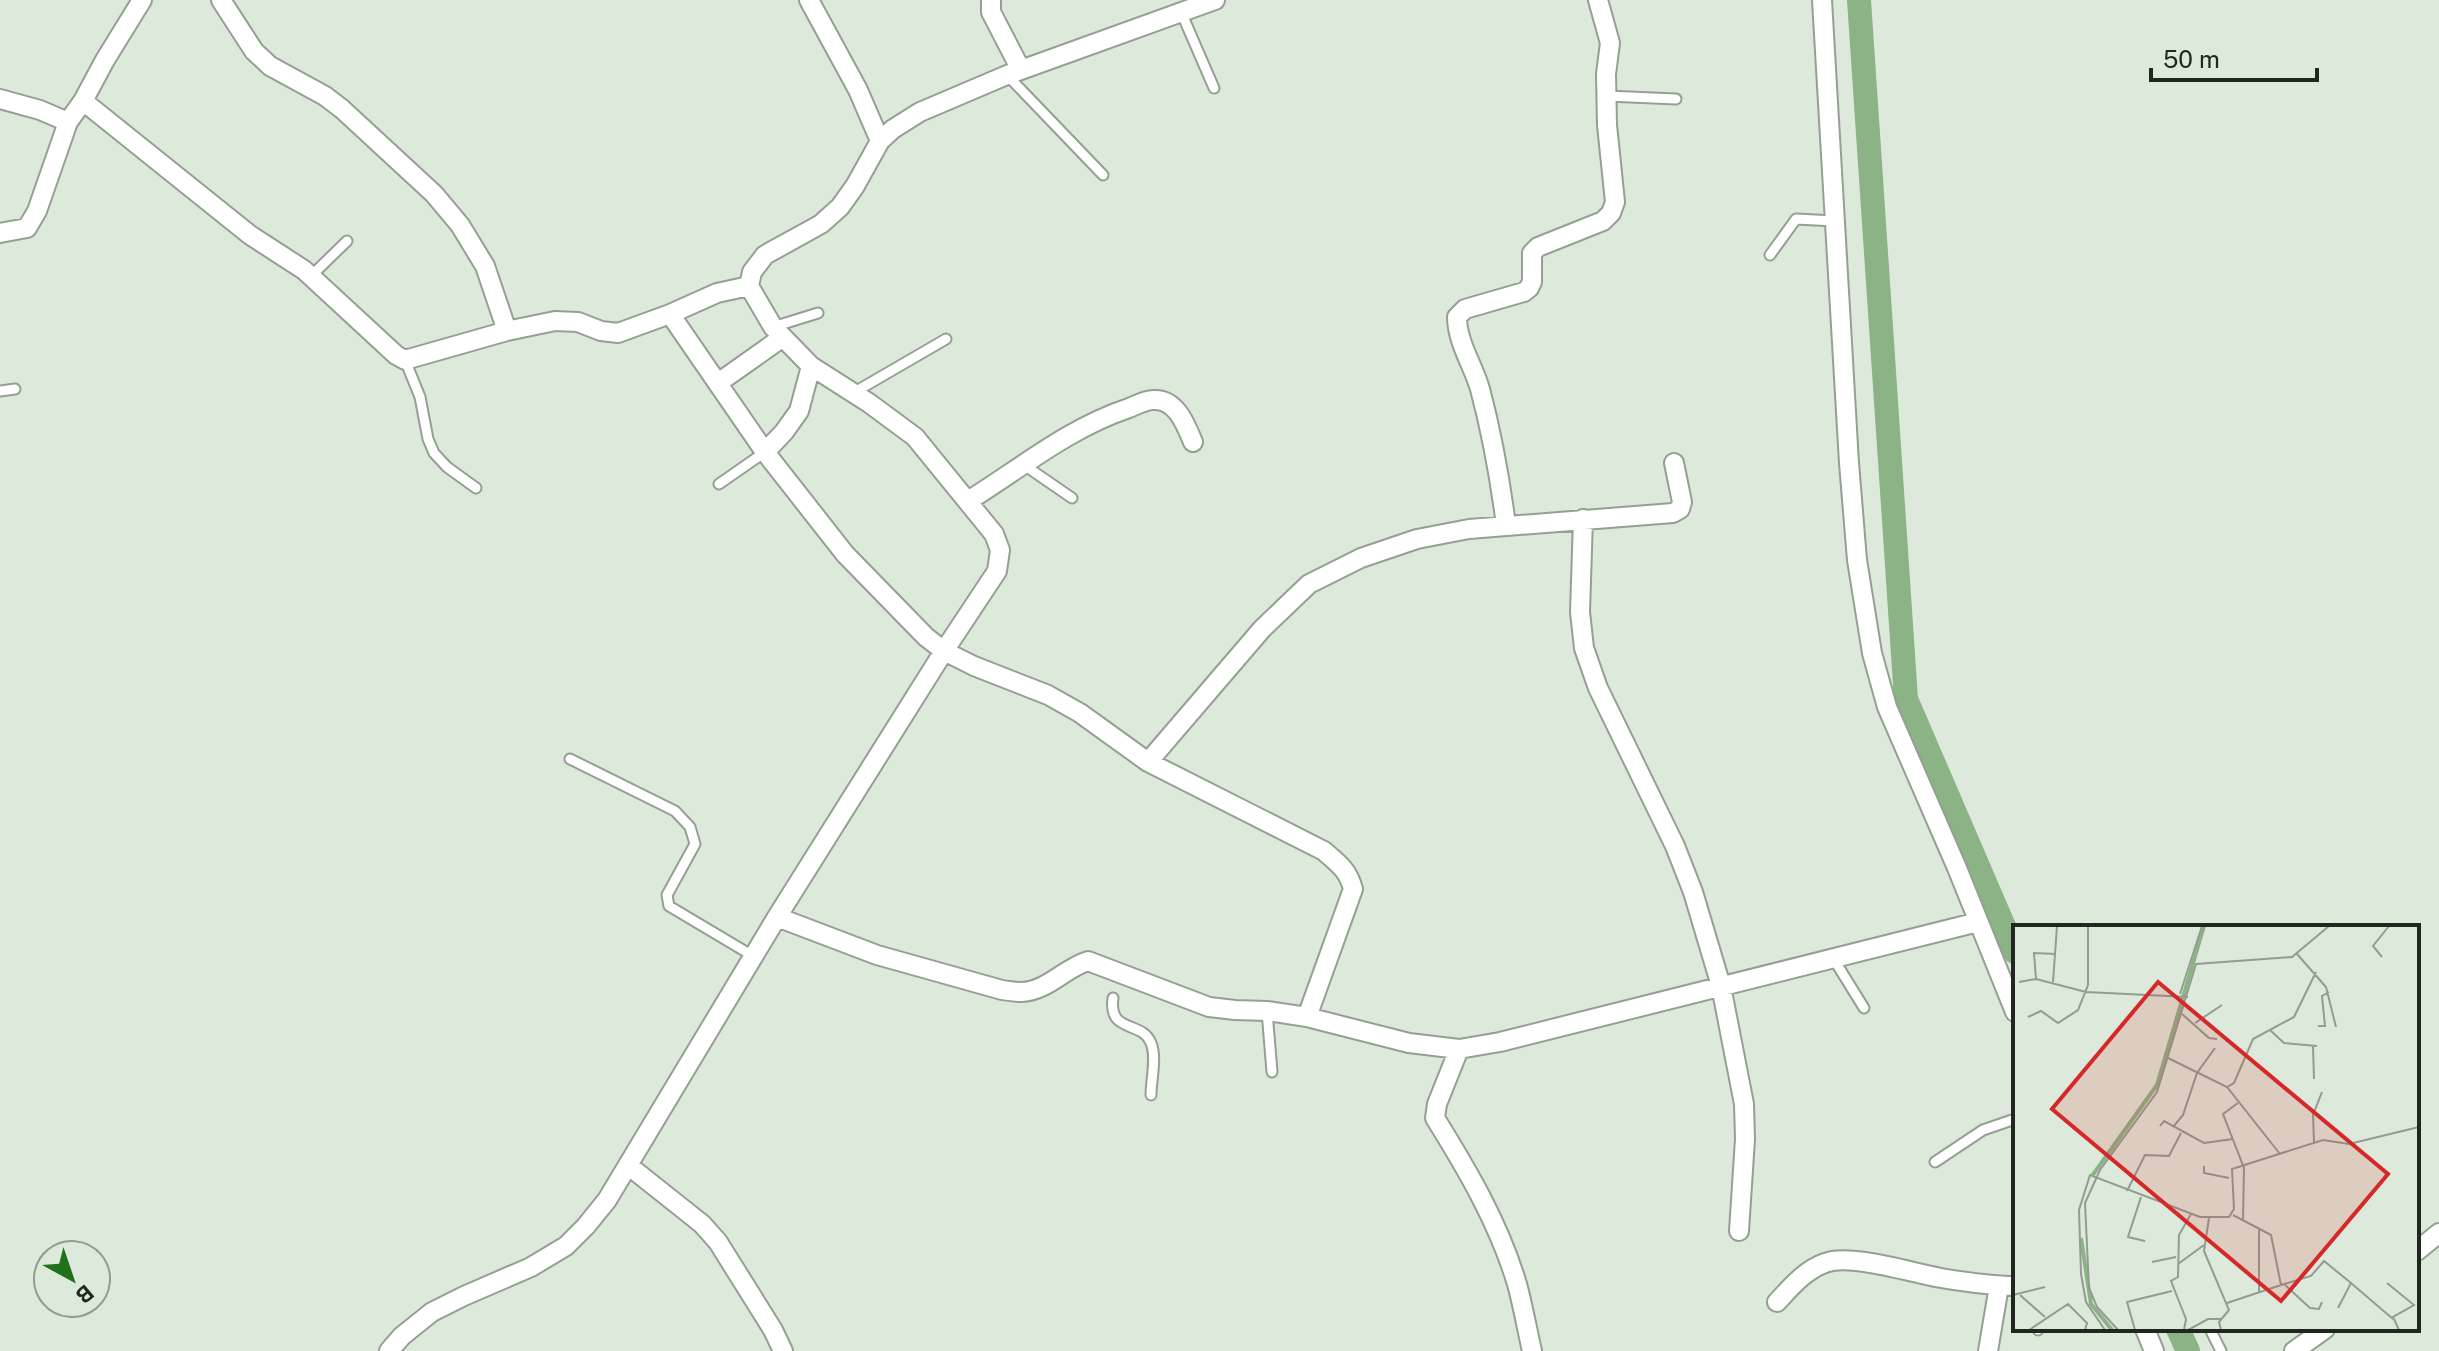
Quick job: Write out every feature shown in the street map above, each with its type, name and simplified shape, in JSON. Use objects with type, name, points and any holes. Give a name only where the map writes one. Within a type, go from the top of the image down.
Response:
[{"type":"street","points":[[0,233],[27,228],[37,211],[68,122],[142,0]]},
{"type":"street","points":[[221,0],[254,51],[270,66],[325,96],[342,109],[434,194],[460,225],[485,266],[507,331]]},
{"type":"street","points":[[809,0],[858,90],[880,141]]},
{"type":"street","points":[[991,0],[991,12],[1014,72]]},
{"type":"street","points":[[389,1351],[432,1312],[531,1267],[566,1246],[586,1226],[629,1166],[777,917],[997,571],[1000,550],[994,534],[968,501],[915,437],[811,366],[778,332],[749,286],[752,272],[765,255],[821,224],[840,207],[880,141],[920,112],[1014,72],[1215,0]]},
{"type":"street","points":[[1506,525],[1491,427],[1457,329],[1457,317],[1465,309],[1524,292],[1532,282],[1532,253],[1538,247],[1603,221],[1611,213],[1615,202],[1607,96],[1610,43],[1598,0]]},
{"type":"street","points":[[1822,0],[1855,546],[1872,653],[1887,707],[2013,1007]]},
{"type":"street","points":[[0,99],[68,122]]},
{"type":"street","points":[[83,101],[250,235],[310,277],[405,360],[507,331],[555,321],[578,322],[601,331],[618,333],[717,293],[749,286]]},
{"type":"street","points":[[670,314],[765,452],[845,554],[926,637],[944,651],[974,666],[1048,695],[1080,713],[1148,762],[1324,851],[1340,864],[1350,876],[1353,889],[1307,1017]]},
{"type":"street","points":[[718,383],[778,332]]},
{"type":"street","points":[[765,452],[799,411],[811,366]]},
{"type":"street","points":[[968,501],[1053,443],[1087,425],[1154,399],[1182,414],[1193,442]]},
{"type":"street","points":[[1148,762],[1262,629],[1309,584],[1361,558],[1417,539],[1506,525],[1673,513],[1680,509],[1682,502],[1674,463]]},
{"type":"street","points":[[1583,519],[1580,612],[1584,648],[1598,688],[1675,846],[1693,892],[1721,986],[1744,1104],[1739,1231]]},
{"type":"street","points":[[777,917],[888,959],[1002,990],[1022,992],[1040,989],[1073,966],[1088,961],[1118,978],[1209,1007],[1307,1017],[1409,1043],[1459,1049],[1500,1042],[1978,922]]},
{"type":"street","points":[[1459,1049],[1437,1104],[1435,1118],[1474,1182],[1499,1236],[1517,1285],[1532,1351]]},
{"type":"street","points":[[629,1166],[702,1224],[718,1242],[783,1351]]},
{"type":"street","points":[[2419,1249],[2439,1233]]},
{"type":"street","points":[[1777,1302],[1804,1274],[1826,1262],[1852,1261],[1940,1278],[2007,1286],[1988,1351]]},
{"type":"street","points":[[2146,1331],[2154,1351]]},
{"type":"street","points":[[2294,1351],[2322,1331]]},
{"type":"lane","points":[[1181,12],[1214,88]]},
{"type":"lane","points":[[1014,72],[1103,175]]},
{"type":"lane","points":[[1607,96],[1676,99]]},
{"type":"lane","points":[[1770,255],[1796,219],[1835,221]]},
{"type":"lane","points":[[310,277],[347,241]]},
{"type":"lane","points":[[778,332],[818,313]]},
{"type":"lane","points":[[853,393],[946,339]]},
{"type":"lane","points":[[405,360],[420,397],[428,439],[434,453],[447,467],[476,488]]},
{"type":"lane","points":[[0,391],[15,389]]},
{"type":"lane","points":[[719,484],[765,452]]},
{"type":"lane","points":[[1024,465],[1072,498]]},
{"type":"lane","points":[[570,759],[675,811],[690,827],[695,844],[667,895],[669,906],[754,956]]},
{"type":"lane","points":[[1833,958],[1864,1008]]},
{"type":"lane","points":[[1113,998],[1115,1017],[1123,1025],[1143,1032],[1150,1039],[1153,1048],[1151,1095]]},
{"type":"lane","points":[[1267,1011],[1272,1072]]},
{"type":"lane","points":[[1935,1162],[1983,1130],[2013,1120]]},
{"type":"lane","points":[[2211,1331],[2221,1351]]},
{"type":"waterway","points":[[1859,0],[1906,699],[2013,947]]},
{"type":"waterway","points":[[2179,1331],[2188,1351]]}]
